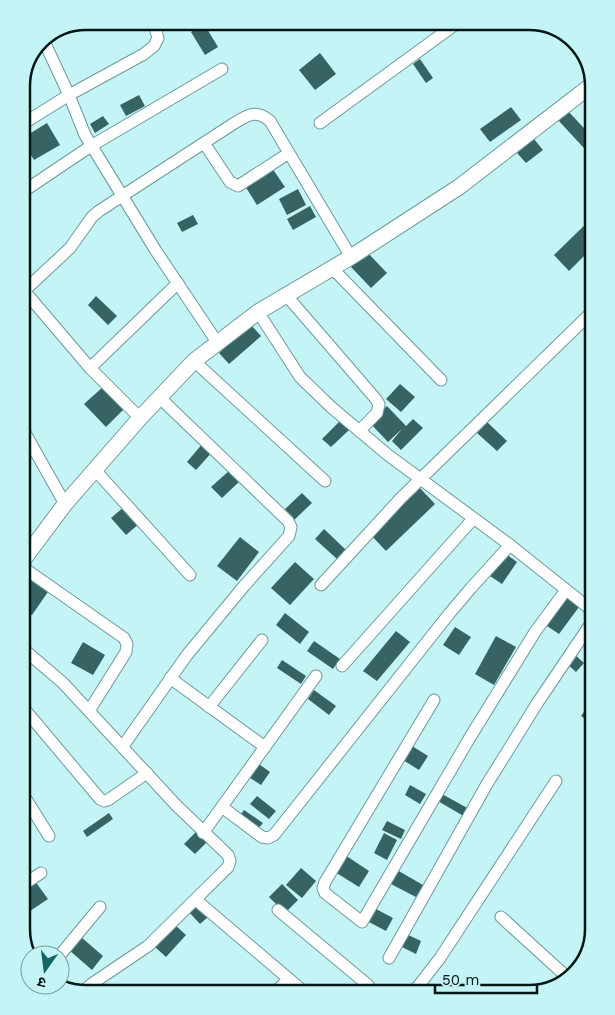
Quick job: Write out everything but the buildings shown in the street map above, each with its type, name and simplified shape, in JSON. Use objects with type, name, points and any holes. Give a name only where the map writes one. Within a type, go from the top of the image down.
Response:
[{"type":"street","points":[[30,119],[69,95],[144,54],[154,46],[158,38],[156,30]]},
{"type":"street","points":[[320,123],[448,30]]},
{"type":"street","points":[[46,47],[85,135],[217,342]]},
{"type":"street","points":[[30,187],[92,146],[222,69]]},
{"type":"street","points":[[30,552],[65,504],[140,418],[194,361],[258,312],[351,257],[459,186],[585,90]]},
{"type":"street","points":[[30,283],[70,248],[92,217],[122,195],[245,117],[258,114],[270,121],[351,257]]},
{"type":"street","points":[[204,143],[230,182],[238,186],[289,153]]},
{"type":"street","points":[[332,268],[442,380]]},
{"type":"street","points":[[90,368],[178,283]]},
{"type":"street","points":[[286,295],[379,404],[377,413],[359,431]]},
{"type":"street","points":[[30,297],[90,368],[140,418]]},
{"type":"street","points":[[258,312],[300,377],[331,407],[421,480],[585,605]]},
{"type":"street","points":[[321,585],[401,498],[585,319]]},
{"type":"street","points":[[194,361],[325,481]]},
{"type":"street","points":[[122,746],[209,627],[289,536],[291,527],[288,520],[159,397]]},
{"type":"street","points":[[30,442],[65,504]]},
{"type":"street","points":[[95,470],[190,576]]},
{"type":"street","points":[[342,666],[472,519]]},
{"type":"street","points":[[222,807],[262,837],[268,838],[274,835],[449,614],[510,546]]},
{"type":"street","points":[[30,570],[124,638],[128,644],[126,652],[89,712]]},
{"type":"street","points":[[434,700],[323,888],[325,893],[362,922],[469,739],[535,632],[566,590]]},
{"type":"street","points":[[389,958],[488,784],[538,702],[585,632]]},
{"type":"street","points":[[209,707],[262,640]]},
{"type":"street","points":[[30,655],[63,683],[203,832],[228,855],[230,861],[228,867],[148,946],[91,985]]},
{"type":"street","points":[[203,832],[316,676]]},
{"type":"street","points":[[170,678],[265,747]]},
{"type":"street","points":[[30,716],[100,799],[104,801],[147,773]]},
{"type":"street","points":[[419,985],[440,958],[556,781]]},
{"type":"street","points":[[30,805],[49,836]]},
{"type":"street","points":[[30,880],[41,873]]},
{"type":"street","points":[[196,900],[296,985]]},
{"type":"street","points":[[69,945],[100,908]]},
{"type":"street","points":[[278,910],[367,985]]},
{"type":"street","points":[[501,917],[563,973]]},
{"type":"street","points":[[282,985],[289,979]]}]
